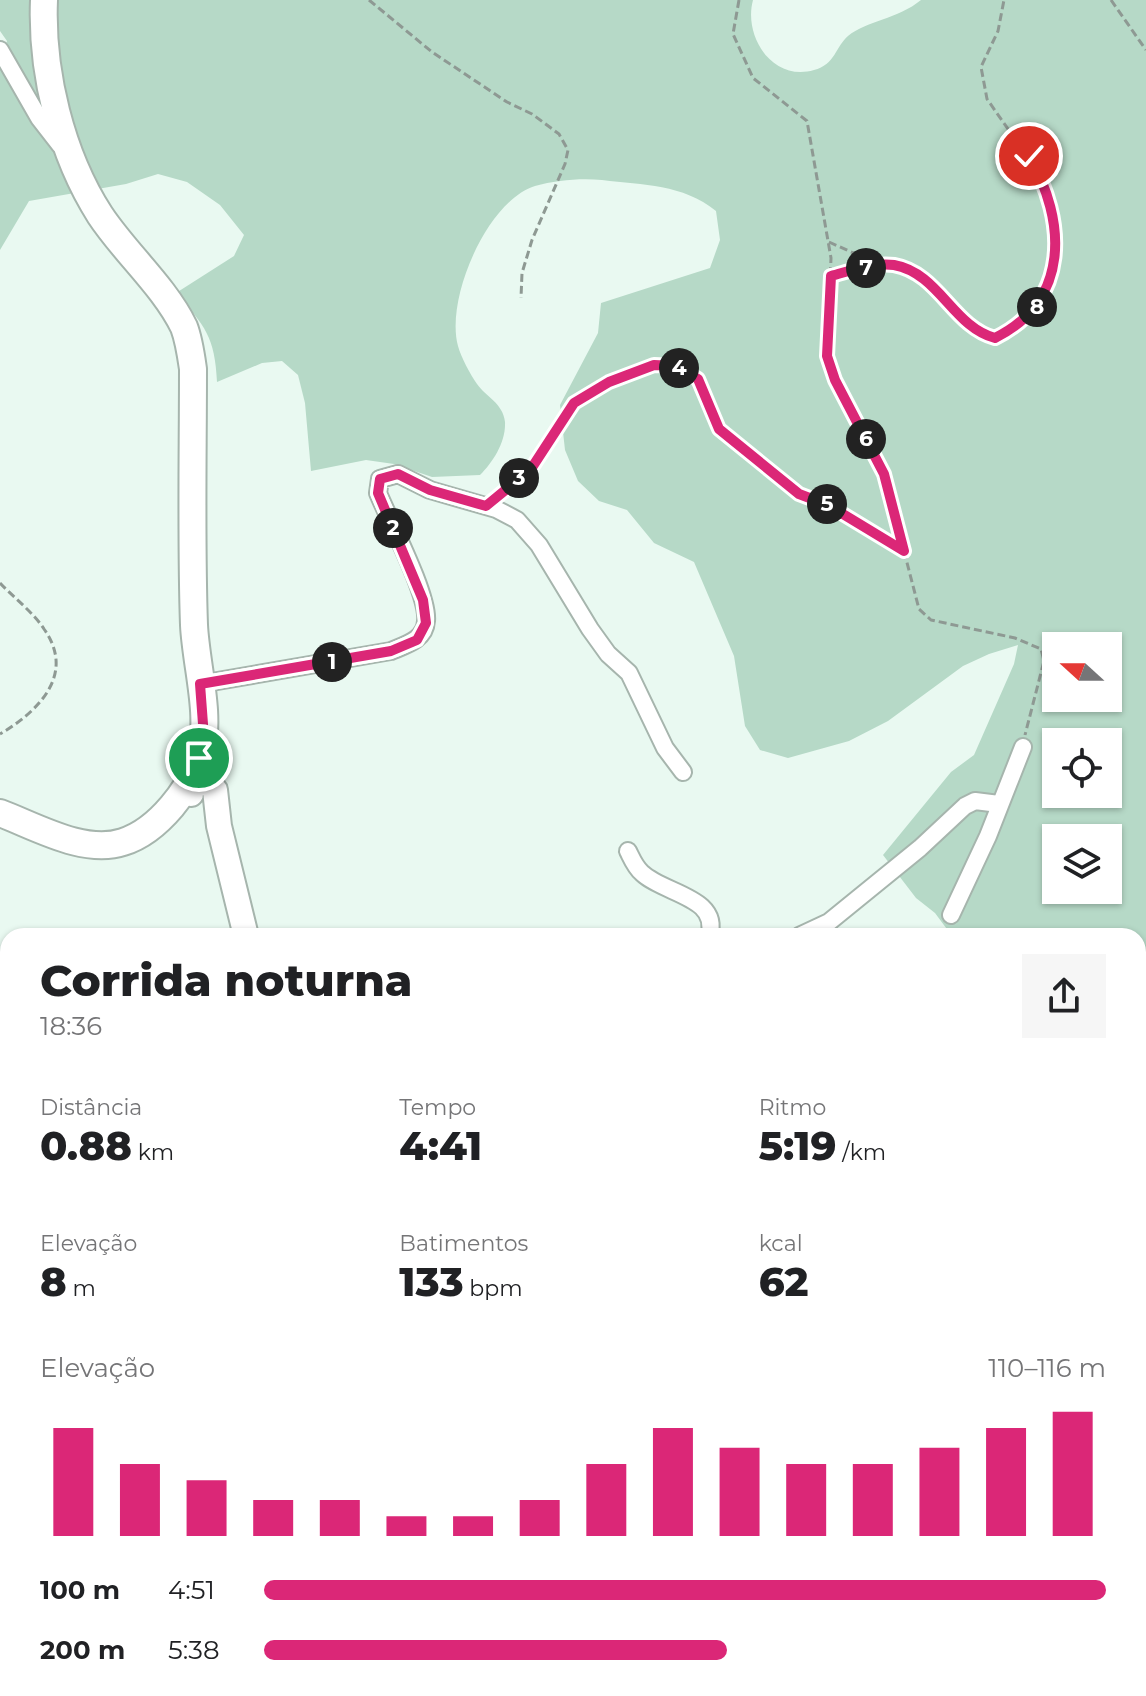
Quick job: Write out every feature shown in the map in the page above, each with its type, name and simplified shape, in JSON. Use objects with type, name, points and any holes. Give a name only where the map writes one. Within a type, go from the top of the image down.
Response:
[{"type":"main road","points":[[44,0],[44,49],[73,162],[101,216],[176,313],[185,329],[189,347],[193,369],[195,629],[203,742],[196,792],[219,826],[244,928]]},
{"type":"main road","points":[[0,813],[59,835],[104,845],[122,843],[141,834],[196,792]]},
{"type":"street","points":[[0,50],[39,118],[73,162]]},
{"type":"street","points":[[200,684],[377,654],[417,640],[426,623],[423,600],[378,493],[380,479],[398,474],[430,490],[486,506],[517,520],[539,545],[608,654],[629,673],[665,748],[683,772]]},
{"type":"street","points":[[951,915],[988,836],[1023,747]]},
{"type":"street","points":[[816,928],[829,922],[920,848],[965,806],[975,801],[999,804]]},
{"type":"street","points":[[628,851],[642,874],[673,893],[702,905],[711,914],[712,928]]},
{"type":"path","points":[[369,0],[432,52],[559,134],[568,150],[565,164],[532,240],[522,273],[521,298]]},
{"type":"path","points":[[739,0],[733,34],[753,78],[807,121],[829,242],[831,276],[827,356],[835,380],[884,474],[919,609],[931,620],[1015,638],[1041,649],[1044,661],[1023,747]]},
{"type":"path","points":[[831,276],[880,265],[895,265],[921,276],[978,333],[995,338],[1016,328],[1047,292],[1055,265],[1055,238],[1043,179],[987,99],[981,67],[998,31],[1004,0]]},
{"type":"path","points":[[1111,0],[1146,50]]},
{"type":"path","points":[[829,242],[880,265]]},
{"type":"path","points":[[486,506],[531,469],[574,403],[609,382],[654,365],[675,366],[698,379],[719,429],[799,494],[828,505],[904,551]]},
{"type":"path","points":[[0,583],[44,628],[58,655],[54,681],[43,702],[0,734]]},
{"type":"green space","points":[[0,0],[753,0],[753,28],[764,53],[774,63],[799,72],[821,68],[855,31],[902,12],[921,0],[1146,0],[1146,928],[946,928],[935,913],[916,898],[883,855],[951,772],[974,755],[1014,664],[1018,645],[963,666],[888,721],[849,741],[788,758],[760,750],[745,726],[734,656],[694,562],[654,543],[627,510],[599,501],[578,481],[565,450],[560,405],[598,333],[601,303],[710,268],[720,240],[716,211],[690,195],[676,191],[602,180],[551,182],[517,195],[486,231],[464,279],[458,303],[456,326],[461,355],[477,384],[504,415],[505,429],[501,444],[490,464],[480,475],[432,477],[394,464],[366,460],[311,471],[305,403],[298,375],[282,361],[262,363],[217,382],[214,354],[207,333],[176,293],[234,256],[244,235],[220,205],[187,182],[158,174],[126,184],[29,201],[0,250],[0,66],[7,41],[0,31]]},
{"type":"route","points":[[199,758],[203,742],[200,684],[391,651],[417,640],[426,623],[423,600],[378,493],[380,479],[398,474],[430,490],[486,506],[531,469],[574,403],[609,382],[654,365],[675,366],[698,379],[719,429],[799,494],[828,505],[904,551],[884,474],[835,380],[827,356],[831,276],[880,265],[895,265],[921,276],[978,333],[995,338],[1016,328],[1047,292],[1055,265],[1055,238],[1043,179],[1029,156]]}]
